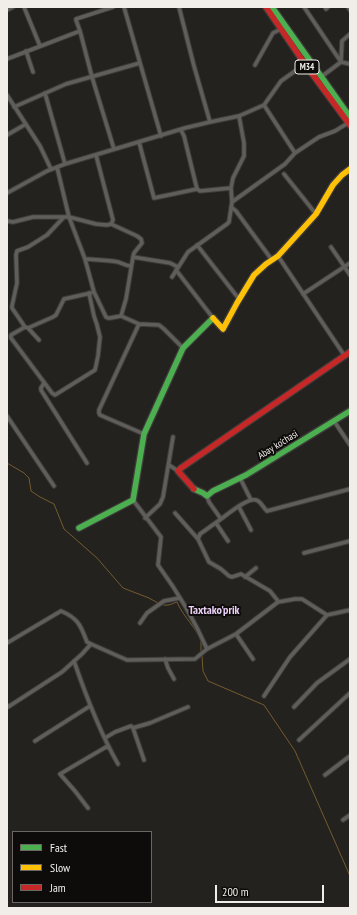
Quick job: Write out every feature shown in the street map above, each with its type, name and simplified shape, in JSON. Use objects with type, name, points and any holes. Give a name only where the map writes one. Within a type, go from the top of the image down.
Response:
[{"type":"street","points":[[7,10],[14,7]]},
{"type":"street","points":[[24,7],[40,46]]},
{"type":"street","points":[[113,7],[76,20],[114,150]]},
{"type":"street","points":[[124,7],[161,136]]},
{"type":"street","points":[[179,7],[210,122]]},
{"type":"street","name":"M34","points":[[266,7],[305,64],[350,122]]},
{"type":"street","name":"M34","points":[[272,7],[321,77],[350,122]]},
{"type":"street","points":[[304,7],[341,62],[350,64]]},
{"type":"street","points":[[325,7],[326,9],[328,7]]},
{"type":"street","points":[[255,65],[273,33],[281,29]]},
{"type":"street","points":[[7,59],[80,31]]},
{"type":"street","points":[[341,62],[342,41],[350,34]]},
{"type":"street","points":[[26,51],[33,72]]},
{"type":"street","points":[[321,77],[341,62]]},
{"type":"street","points":[[14,107],[66,84],[140,63]]},
{"type":"street","points":[[7,193],[51,169],[65,164],[210,122],[240,116],[264,105],[281,81],[305,64]]},
{"type":"street","points":[[45,93],[65,164]]},
{"type":"street","points":[[7,95],[40,146],[51,169]]},
{"type":"street","points":[[264,105],[295,153]]},
{"type":"street","points":[[172,277],[188,252],[227,224],[230,219],[232,202],[231,188],[233,178],[244,156],[244,143],[240,116]]},
{"type":"street","points":[[232,202],[285,164],[295,153],[319,137],[335,131],[350,122]]},
{"type":"street","points":[[7,135],[26,124]]},
{"type":"street","points":[[181,130],[184,136],[197,190]]},
{"type":"street","points":[[139,142],[154,198],[197,190],[231,188]]},
{"type":"street","points":[[96,155],[113,220],[112,224]]},
{"type":"street","points":[[57,167],[69,217],[85,259],[94,292],[106,316],[108,318],[121,316],[139,324],[159,325],[183,348]]},
{"type":"street","points":[[133,257],[170,263],[177,268],[213,318],[223,329],[254,275],[278,256],[316,214],[333,185],[350,169]]},
{"type":"street","points":[[284,174],[316,214]]},
{"type":"street","points":[[231,207],[236,211],[272,260]]},
{"type":"street","points":[[7,221],[13,222],[33,217],[69,217],[96,224],[112,224],[141,239],[142,243],[134,253],[126,299],[121,316]]},
{"type":"street","points":[[39,340],[27,328],[12,308],[17,283],[16,255],[17,251],[28,247],[47,235],[63,218]]},
{"type":"street","points":[[197,245],[239,300]]},
{"type":"street","points":[[331,247],[350,275]]},
{"type":"street","points":[[278,256],[344,355]]},
{"type":"street","points":[[85,259],[104,260],[131,266]]},
{"type":"street","points":[[303,294],[350,263]]},
{"type":"street","points":[[89,293],[100,337],[95,370],[56,395],[52,394],[11,338],[11,335],[56,315],[64,299],[89,293],[94,292]]},
{"type":"street","points":[[206,650],[199,631],[180,598],[158,565],[162,537],[145,518],[133,500],[144,434],[183,348],[213,318]]},
{"type":"street","points":[[139,324],[99,410],[99,413],[100,415],[144,434]]},
{"type":"street","points":[[178,471],[350,352]]},
{"type":"street","points":[[44,383],[41,390],[87,463]]},
{"type":"street","name":"Abay ko'chasi","points":[[206,496],[246,475],[350,411]]},
{"type":"street","points":[[7,416],[54,486]]},
{"type":"street","points":[[334,421],[350,445]]},
{"type":"street","points":[[145,518],[160,504],[164,497],[173,437]]},
{"type":"street","points":[[169,465],[178,471],[195,490],[206,496],[221,519]]},
{"type":"street","points":[[240,478],[251,500]]},
{"type":"street","points":[[198,539],[200,534],[251,500],[259,501],[267,511],[350,489]]},
{"type":"street","points":[[79,528],[133,500]]},
{"type":"street","points":[[239,507],[251,530]]},
{"type":"street","points":[[175,512],[198,539],[209,562],[229,576],[241,574],[270,591],[278,602]]},
{"type":"street","points":[[216,523],[228,541]]},
{"type":"street","points":[[304,553],[350,541]]},
{"type":"street","points":[[245,577],[256,568]]},
{"type":"street","points":[[140,623],[147,613],[164,601],[180,598]]},
{"type":"street","points":[[7,643],[61,611],[67,613],[82,627],[87,642],[127,660],[196,658],[206,650],[236,634],[278,602],[295,599],[302,600],[327,615]]},
{"type":"street","points":[[264,696],[290,657],[327,615],[350,610]]},
{"type":"street","points":[[236,634],[252,659]]},
{"type":"street","points":[[7,705],[8,707],[62,672],[91,644]]},
{"type":"street","points":[[165,659],[174,679]]},
{"type":"street","points":[[294,707],[317,683],[350,659]]},
{"type":"street","points":[[74,661],[90,706],[118,764]]},
{"type":"street","points":[[299,740],[350,693]]},
{"type":"street","points":[[35,741],[90,706]]},
{"type":"street","points":[[105,738],[115,732],[131,726],[133,728],[150,723],[188,707]]},
{"type":"street","points":[[133,728],[144,760]]},
{"type":"street","points":[[88,808],[60,774],[106,747],[109,748]]},
{"type":"street","points":[[325,775],[350,756]]},
{"type":"street","points":[[343,820],[350,816]]},
{"type":"waterway","points":[[7,463],[24,473],[29,478],[31,491],[54,504],[64,529],[97,558],[123,588],[158,603]]},
{"type":"waterway","points":[[161,604],[167,605],[177,602],[201,641],[201,651]]},
{"type":"waterway","points":[[202,656],[203,671],[208,681],[264,705],[295,751],[350,876]]},
{"type":"traffic: fast","points":[[272,7],[350,117]]},
{"type":"traffic: fast","points":[[79,528],[133,500],[144,434],[183,348],[213,318]]},
{"type":"traffic: fast","points":[[194,489],[207,496],[213,491],[246,475],[350,411]]},
{"type":"traffic: slow","points":[[213,318],[223,329],[254,275],[278,256],[316,214],[333,185],[350,169]]},
{"type":"traffic: jam","points":[[266,7],[305,64],[350,125]]},
{"type":"traffic: jam","points":[[194,489],[178,471],[181,468],[350,352]]},
{"type":"district","name":"Taxtako'prik","points":[[214,611]]}]
